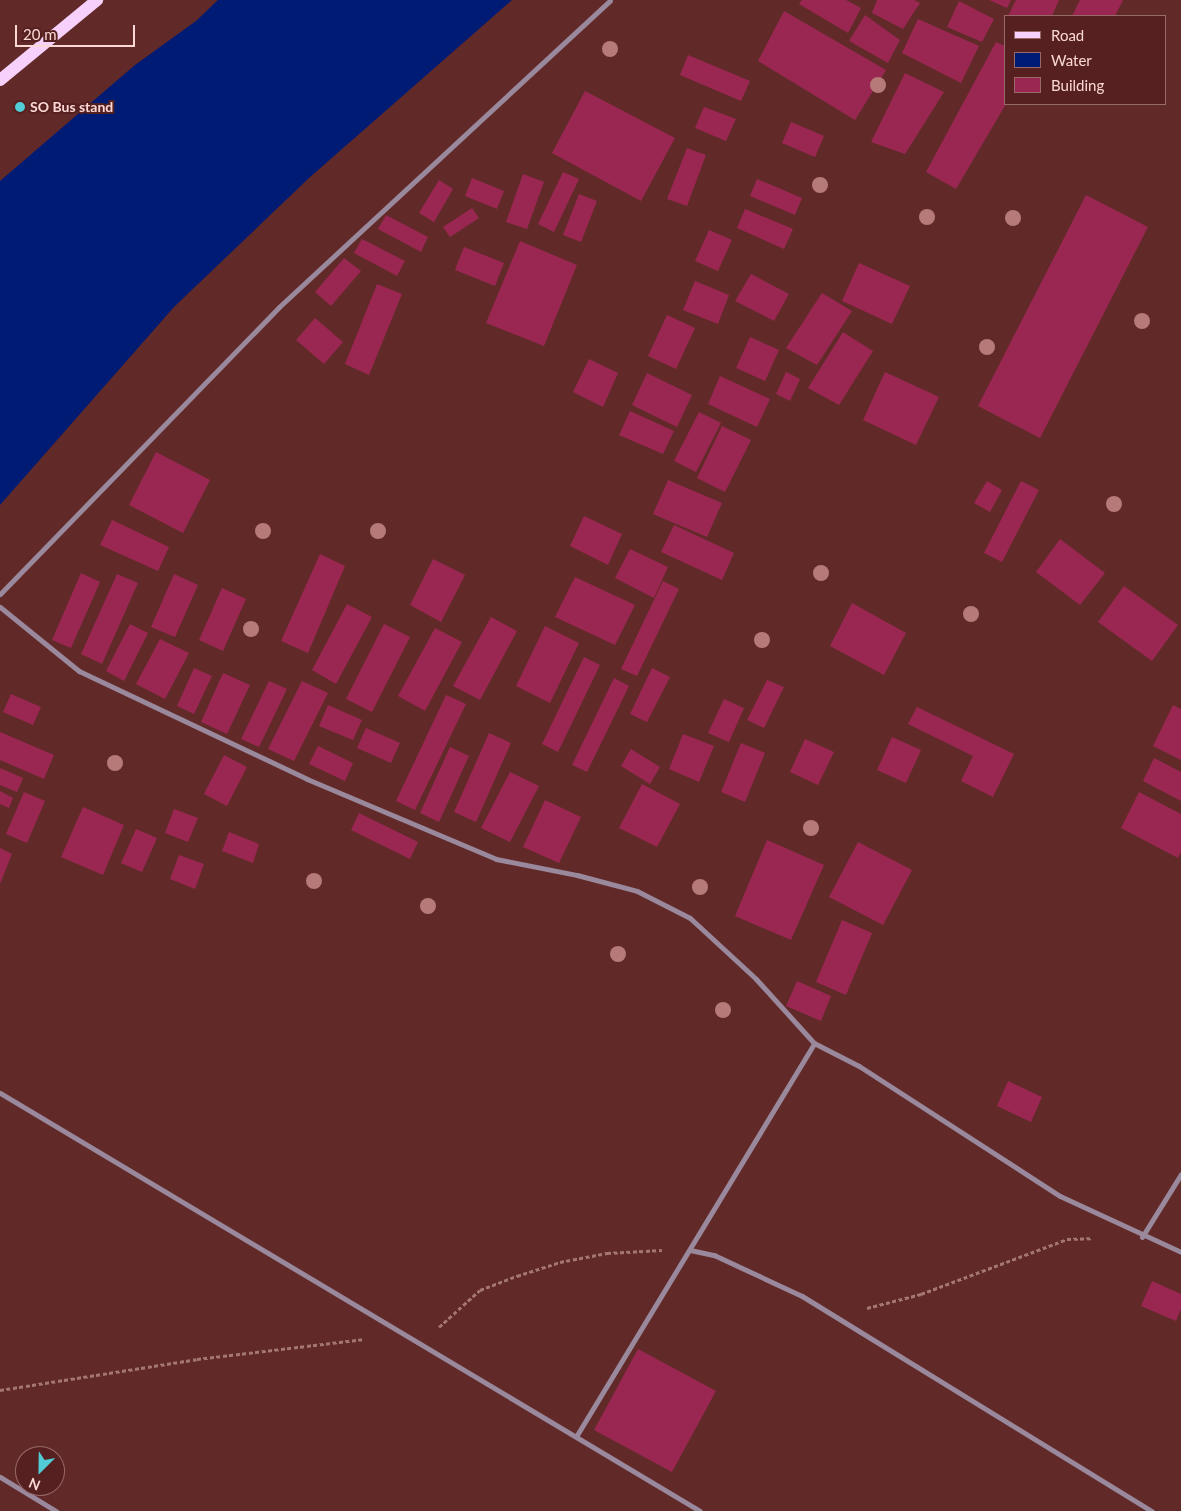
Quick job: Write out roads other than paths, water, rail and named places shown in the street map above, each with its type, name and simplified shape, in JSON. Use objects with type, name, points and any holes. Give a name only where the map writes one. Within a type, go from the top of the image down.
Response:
[{"type":"main road","points":[[0,80],[97,0]]},
{"type":"street","points":[[0,594],[279,307],[610,0]]},
{"type":"street","points":[[0,608],[79,671],[307,779],[496,859],[577,875],[636,891],[690,918],[756,979],[814,1043],[859,1066],[1060,1196],[1142,1236],[1181,1252]]},
{"type":"street","points":[[577,1436],[814,1043]]},
{"type":"street","points":[[0,1093],[700,1511]]},
{"type":"street","points":[[1142,1236],[1181,1174]]},
{"type":"street","points":[[690,1250],[714,1255],[758,1274],[823,1308],[1152,1511]]},
{"type":"street","points":[[0,1477],[56,1511]]},
{"type":"water","points":[[218,0],[512,0],[309,178],[174,307],[0,505],[0,181],[135,65],[196,21]]},
{"type":"place","name":"SO Bus stand","points":[[20,107]]}]
